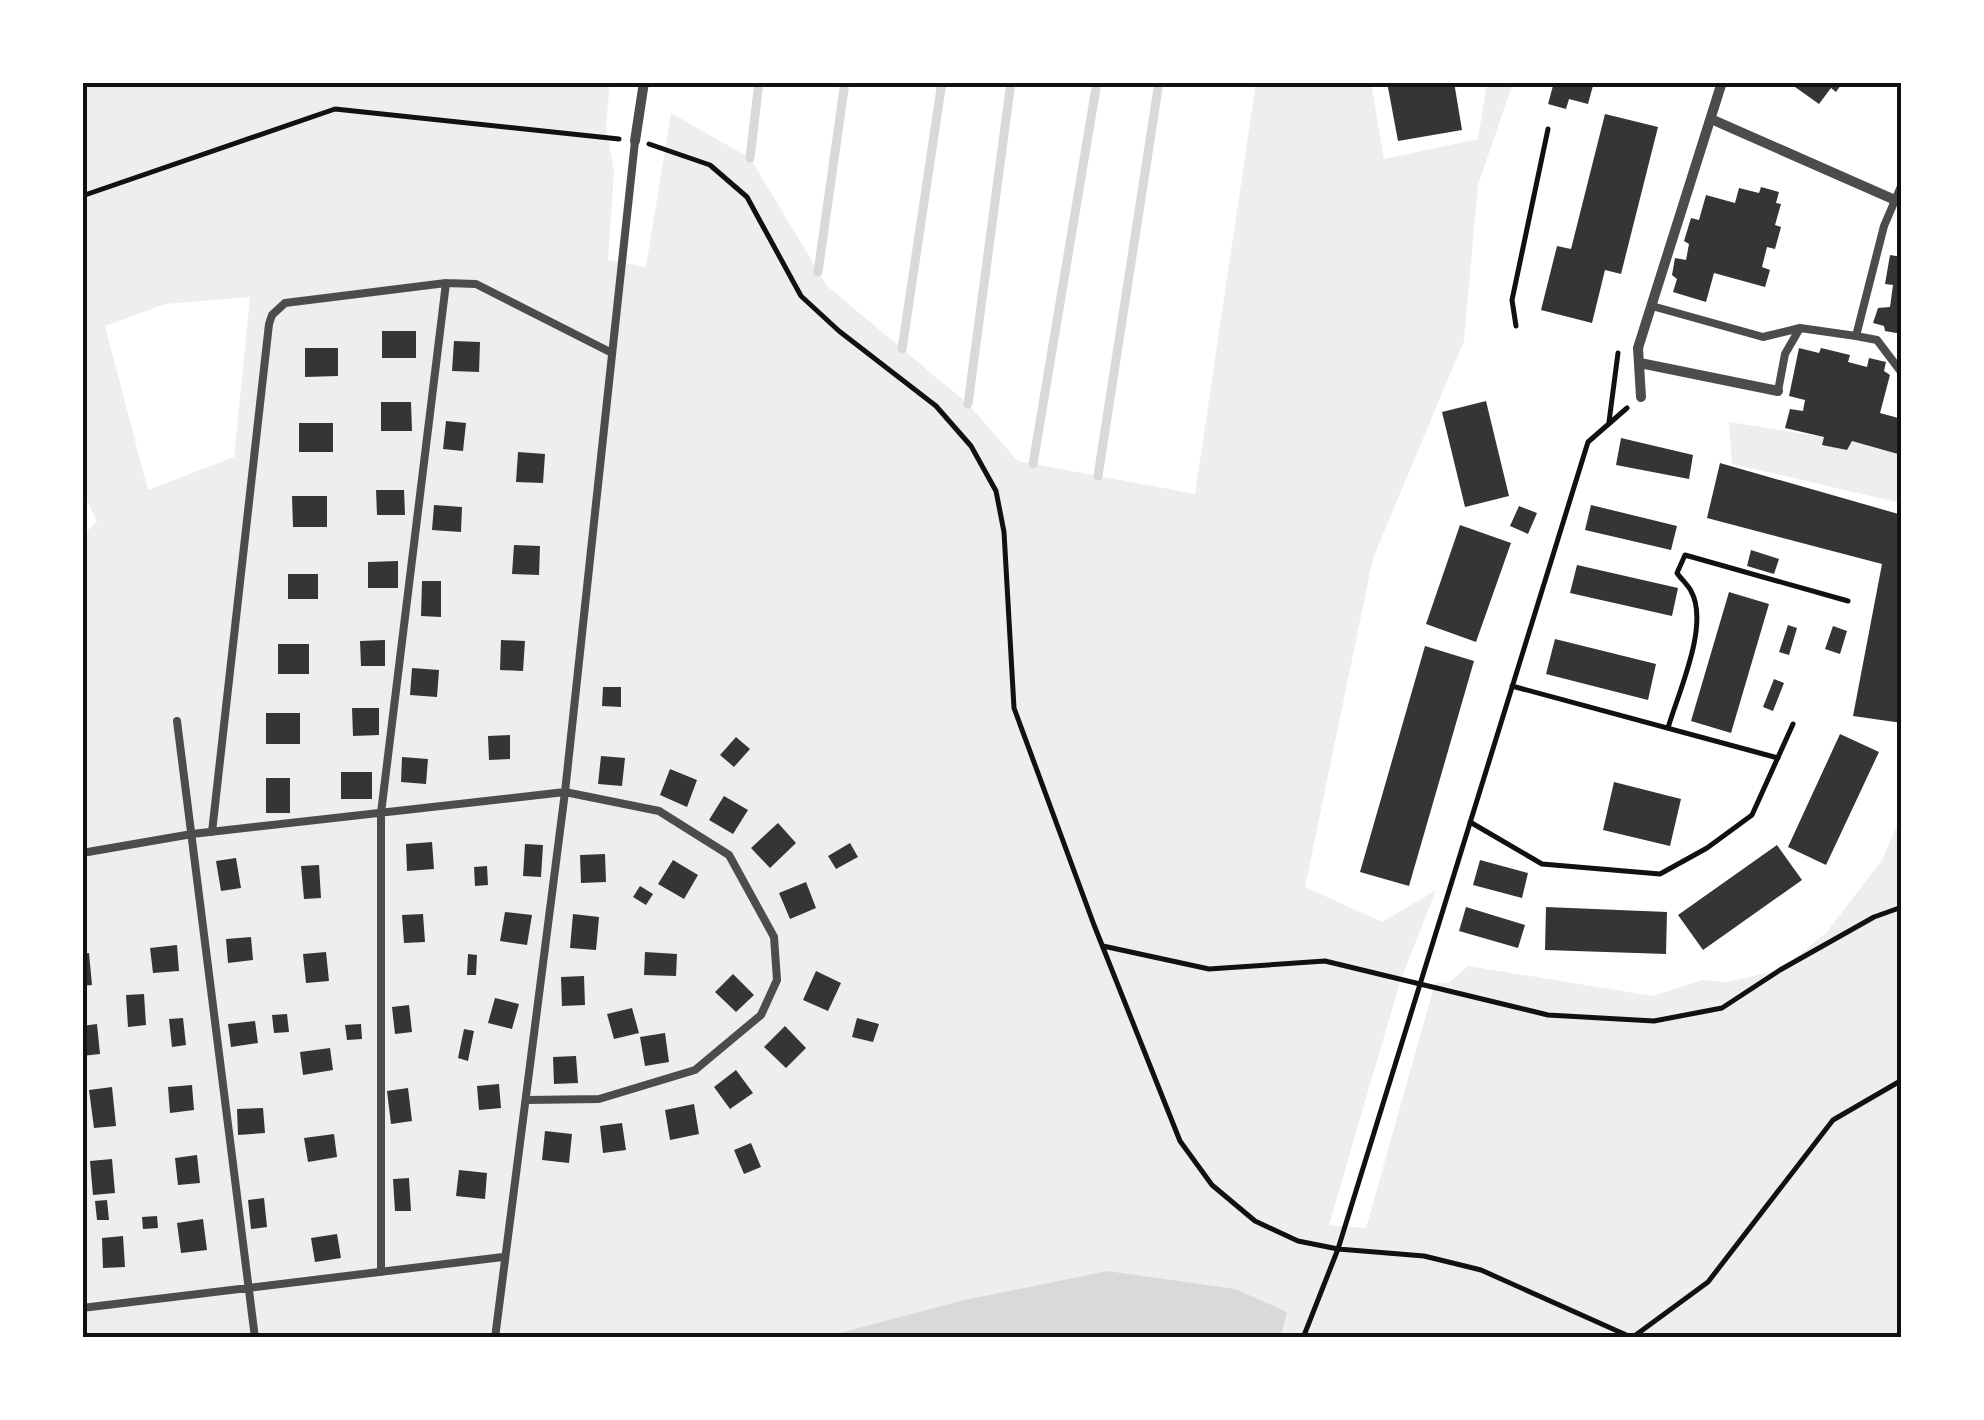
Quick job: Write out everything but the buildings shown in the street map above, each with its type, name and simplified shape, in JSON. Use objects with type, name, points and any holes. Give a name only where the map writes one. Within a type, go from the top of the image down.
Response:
[{"type":"street","points":[[636,141],[644,82]]},
{"type":"street","points":[[1641,396],[1638,348],[1722,82]]},
{"type":"street","points":[[1711,119],[1894,200]]},
{"type":"street","points":[[1640,364],[1778,392]]},
{"type":"lane","points":[[82,1308],[508,1257],[565,792],[636,141]]},
{"type":"lane","points":[[1856,336],[1884,226],[1902,184]]},
{"type":"lane","points":[[212,832],[269,324],[278,307],[446,282],[476,284],[612,354]]},
{"type":"lane","points":[[381,1272],[381,813],[446,282]]},
{"type":"lane","points":[[1652,306],[1763,337],[1800,328],[1877,340],[1902,373]]},
{"type":"lane","points":[[1778,392],[1786,354],[1800,328]]},
{"type":"lane","points":[[177,720],[255,1338]]},
{"type":"lane","points":[[82,853],[192,834],[565,792],[658,812],[729,855],[774,937],[778,980],[761,1015],[695,1070],[599,1099],[527,1100]]},
{"type":"lane","points":[[496,1338],[503,1257]]},
{"type":"path","points":[[82,196],[335,108],[636,141],[664,147],[710,166],[747,196],[801,296],[839,332],[936,406],[971,446],[996,490],[1004,532],[1014,708],[1180,1140],[1212,1185],[1255,1221],[1298,1241],[1338,1249],[1424,1256],[1482,1270],[1633,1338],[1708,1282],[1833,1120],[1902,1080]]},
{"type":"path","points":[[1516,326],[1512,300],[1548,129]]},
{"type":"path","points":[[1303,1338],[1338,1249],[1588,442],[1641,396]]},
{"type":"path","points":[[1668,728],[1696,636],[1693,593],[1677,573],[1685,555],[1848,601]]},
{"type":"path","points":[[1512,686],[1778,758]]},
{"type":"path","points":[[1470,822],[1542,864],[1660,874],[1707,848],[1752,816],[1793,724]]},
{"type":"path","points":[[1103,946],[1209,969],[1325,961],[1548,1016],[1654,1021],[1722,1008],[1874,917],[1902,907]]},
{"type":"shaded area","points":[[83,83],[610,83],[606,126],[614,171],[608,260],[646,267],[671,113],[750,158],[827,286],[968,404],[1018,461],[1195,494],[1256,83],[1371,83],[1384,159],[1478,139],[1487,83],[1513,83],[1478,185],[1464,341],[1373,558],[1305,887],[1382,922],[1436,890],[1400,982],[1329,1225],[1366,1228],[1435,983],[1449,983],[1468,966],[1653,996],[1702,980],[1727,982],[1780,970],[1826,933],[1882,860],[1901,816],[1901,1337],[1281,1337],[1287,1312],[1107,1271],[964,1300],[824,1337],[83,1337],[82,536],[97,521],[83,493]],"holes":[[[250,297],[234,457],[148,490],[105,326],[165,304]]]},
{"type":"shaded area","points":[[1729,422],[1901,449],[1901,503],[1732,464]]},
{"type":"shaded area","points":[[1107,1271],[1235,1289],[1287,1312],[1281,1337],[824,1337],[964,1300]]},
{"type":"waterway","points":[[750,158],[759,82]]},
{"type":"waterway","points":[[818,272],[845,82]]},
{"type":"waterway","points":[[902,349],[942,82]]},
{"type":"waterway","points":[[968,404],[1011,82]]},
{"type":"waterway","points":[[1033,464],[1097,82]]},
{"type":"waterway","points":[[1098,476],[1159,82]]}]
